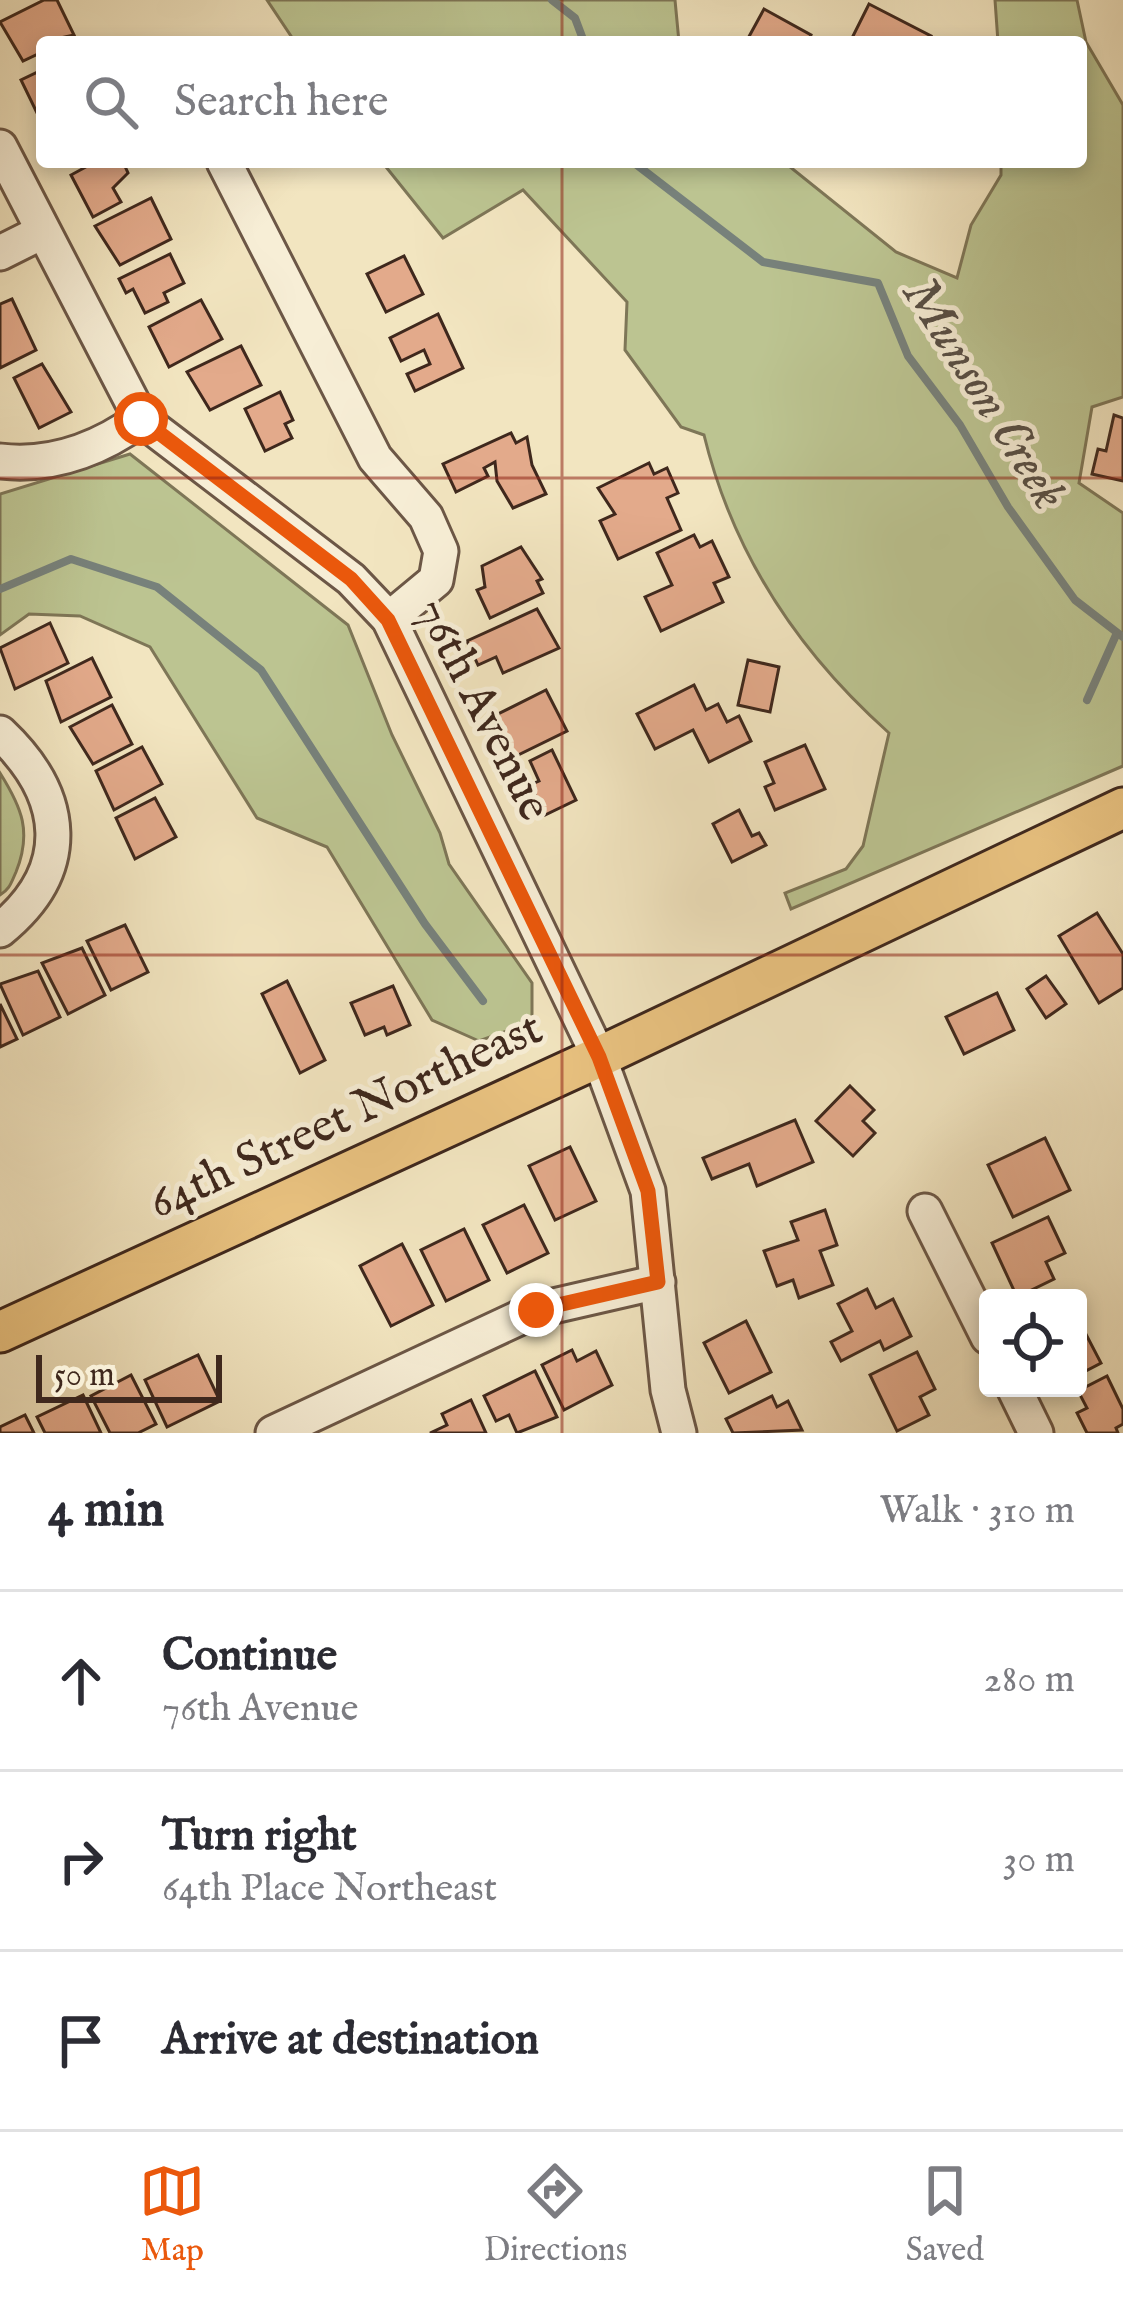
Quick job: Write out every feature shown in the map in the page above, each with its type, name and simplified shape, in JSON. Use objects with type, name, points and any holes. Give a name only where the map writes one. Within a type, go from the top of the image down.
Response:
[{"type":"main road","name":"64th Street Northeast","points":[[0,1332],[599,1057],[1123,808]]},
{"type":"street","name":"76th Avenue","points":[[0,147],[141,419],[351,579],[388,620],[599,1057],[648,1191],[668,1390],[679,1433]]},
{"type":"street","points":[[227,168],[375,458],[426,517],[441,551],[436,580],[388,620]]},
{"type":"street","points":[[0,254],[42,232]]},
{"type":"street","points":[[0,461],[36,465],[59,459],[100,444],[141,419]]},
{"type":"street","points":[[0,734],[28,760],[46,795],[54,829],[51,863],[31,900],[0,930]]},
{"type":"street","points":[[925,1211],[979,1319]]},
{"type":"street","points":[[273,1433],[536,1310],[658,1282]]},
{"type":"street","points":[[1018,1397],[1036,1433]]},
{"type":"green space","points":[[267,0],[675,0],[678,36],[291,36]]},
{"type":"green space","points":[[995,0],[1077,0],[1085,36],[998,36]]},
{"type":"green space","points":[[1087,44],[1123,105],[1123,397],[1092,407],[1079,483],[1123,513],[1123,766],[791,909],[785,893],[846,869],[863,846],[889,733],[826,669],[773,598],[732,520],[704,435],[681,427],[625,350],[627,302],[523,190],[443,238],[387,168],[791,168],[896,252],[957,278],[971,225],[1001,168],[1087,168]]},
{"type":"green space","points":[[130,454],[348,625],[392,735],[440,833],[449,864],[532,983],[532,1022],[479,1041],[432,1020],[327,847],[257,818],[150,647],[80,616],[29,614],[0,635],[0,494]]},
{"type":"green space","points":[[0,773],[19,809],[24,832],[16,872],[0,895]]},
{"type":"building","points":[[44,0],[57,0],[74,35],[36,36],[36,55],[23,61],[0,22]]},
{"type":"building","points":[[869,4],[931,36],[853,36]]},
{"type":"building","points":[[764,9],[811,35],[811,36],[749,36]]},
{"type":"building","points":[[36,73],[36,111],[21,80]]},
{"type":"building","points":[[84,168],[126,168],[128,173],[113,188],[121,202],[93,217],[71,175]]},
{"type":"building","points":[[151,198],[171,239],[120,265],[95,226]]},
{"type":"building","points":[[170,254],[184,283],[164,293],[168,302],[145,313],[133,289],[126,293],[119,279]]},
{"type":"building","points":[[404,256],[423,294],[386,312],[367,274]]},
{"type":"building","points":[[12,299],[36,350],[0,368],[0,304]]},
{"type":"building","points":[[201,300],[222,339],[169,367],[149,327]]},
{"type":"building","points":[[438,314],[463,368],[415,391],[407,374],[430,364],[424,350],[401,361],[390,338]]},
{"type":"building","points":[[241,346],[261,385],[210,410],[187,372]]},
{"type":"building","points":[[42,364],[71,412],[39,428],[14,378]]},
{"type":"building","points":[[280,392],[293,420],[285,424],[292,438],[265,451],[245,409]]},
{"type":"building","points":[[1114,415],[1123,418],[1123,481],[1092,474],[1098,449],[1106,451]]},
{"type":"building","points":[[511,433],[516,443],[527,437],[532,465],[546,494],[513,508],[497,481],[495,462],[484,468],[488,476],[456,492],[443,464]]},
{"type":"building","points":[[649,463],[654,474],[667,468],[678,493],[667,498],[681,530],[618,559],[600,521],[615,514],[598,488]]},
{"type":"building","points":[[694,535],[700,547],[712,541],[729,577],[714,583],[723,602],[661,631],[645,597],[672,585],[657,553]]},
{"type":"building","points":[[521,547],[542,579],[537,581],[543,593],[490,618],[477,590],[485,587],[482,566]]},
{"type":"building","points":[[537,609],[559,648],[503,673],[496,657],[478,665],[467,641]]},
{"type":"building","points":[[50,623],[68,663],[15,689],[0,648]]},
{"type":"building","points":[[92,658],[111,697],[61,722],[46,681]]},
{"type":"building","points":[[748,660],[779,667],[770,712],[738,705]]},
{"type":"building","points":[[694,685],[706,710],[718,704],[727,722],[739,716],[751,741],[709,762],[693,730],[655,749],[637,714]]},
{"type":"building","points":[[546,690],[567,731],[514,757],[494,716]]},
{"type":"building","points":[[112,705],[132,744],[93,764],[70,727]]},
{"type":"building","points":[[805,745],[825,789],[775,810],[765,787],[774,783],[765,762]]},
{"type":"building","points":[[142,747],[162,784],[114,810],[96,771]]},
{"type":"building","points":[[552,750],[576,800],[545,815],[530,785],[539,781],[530,761]]},
{"type":"building","points":[[155,798],[176,837],[135,859],[116,818]]},
{"type":"building","points":[[739,810],[752,836],[759,833],[766,845],[732,862],[713,824]]},
{"type":"building","points":[[1097,913],[1123,954],[1123,988],[1099,1003],[1059,936]]},
{"type":"building","points":[[125,925],[148,972],[111,990],[87,941]]},
{"type":"building","points":[[82,948],[105,995],[68,1014],[42,963]]},
{"type":"building","points":[[38,971],[60,1017],[23,1035],[0,984]]},
{"type":"building","points":[[1046,976],[1066,1004],[1046,1018],[1027,989]]},
{"type":"building","points":[[287,981],[325,1060],[300,1073],[262,994]]},
{"type":"building","points":[[393,986],[410,1025],[387,1035],[384,1027],[365,1035],[351,1003]]},
{"type":"building","points":[[997,993],[1014,1030],[964,1054],[946,1017]]},
{"type":"building","points":[[0,1004],[17,1039],[0,1047]]},
{"type":"building","points":[[850,1086],[874,1110],[863,1121],[875,1133],[853,1156],[816,1121]]},
{"type":"building","points":[[795,1120],[813,1162],[757,1186],[749,1164],[712,1179],[703,1158]]},
{"type":"building","points":[[1045,1138],[1070,1190],[1013,1217],[988,1165]]},
{"type":"building","points":[[570,1147],[596,1201],[555,1220],[529,1166]]},
{"type":"building","points":[[524,1205],[548,1253],[507,1273],[483,1225]]},
{"type":"building","points":[[825,1210],[837,1245],[820,1251],[833,1285],[799,1298],[793,1280],[777,1286],[764,1251],[798,1240],[791,1222]]},
{"type":"building","points":[[1048,1217],[1065,1253],[1046,1262],[1054,1279],[1033,1289],[1013,1289],[992,1243]]},
{"type":"building","points":[[464,1229],[489,1280],[446,1301],[421,1250]]},
{"type":"building","points":[[402,1244],[433,1305],[391,1326],[360,1266]]},
{"type":"building","points":[[867,1289],[876,1308],[893,1299],[911,1336],[884,1350],[880,1341],[841,1361],[831,1342],[852,1331],[838,1304]]},
{"type":"building","points":[[746,1321],[771,1372],[729,1393],[704,1343]]},
{"type":"building","points":[[1087,1336],[1101,1363],[1087,1370]]},
{"type":"building","points":[[572,1350],[577,1361],[596,1351],[612,1385],[564,1410],[542,1365]]},
{"type":"building","points":[[917,1352],[935,1389],[920,1397],[929,1415],[897,1431],[870,1375]]},
{"type":"building","points":[[198,1355],[220,1401],[167,1427],[145,1380]]},
{"type":"building","points":[[535,1371],[557,1417],[517,1433],[509,1415],[496,1421],[484,1396]]},
{"type":"building","points":[[131,1375],[156,1424],[138,1433],[110,1433],[91,1396]]},
{"type":"building","points":[[1107,1376],[1123,1409],[1118,1433],[1087,1433],[1077,1413],[1087,1408],[1081,1397],[1087,1397],[1087,1386]]},
{"type":"building","points":[[83,1395],[101,1433],[45,1433],[37,1417]]},
{"type":"building","points":[[772,1396],[777,1407],[788,1401],[802,1430],[733,1433],[726,1419]]},
{"type":"building","points":[[471,1400],[486,1433],[430,1433],[447,1425],[442,1414]]},
{"type":"building","points":[[25,1415],[34,1433],[0,1433],[0,1427]]},
{"type":"waterway","name":"Munson Creek","points":[[552,0],[575,18],[582,36]]},
{"type":"waterway","name":"Munson Creek","points":[[641,168],[763,262],[878,283],[908,356],[960,425],[1008,507],[1075,600],[1123,637]]},
{"type":"waterway","points":[[0,589],[71,559],[157,587],[261,670],[425,924],[483,1001]]},
{"type":"waterway","points":[[1087,700],[1116,635]]},
{"type":"route","points":[[141,419],[160,438],[323,556],[388,620],[599,1057],[648,1191],[658,1282],[536,1310]]}]
